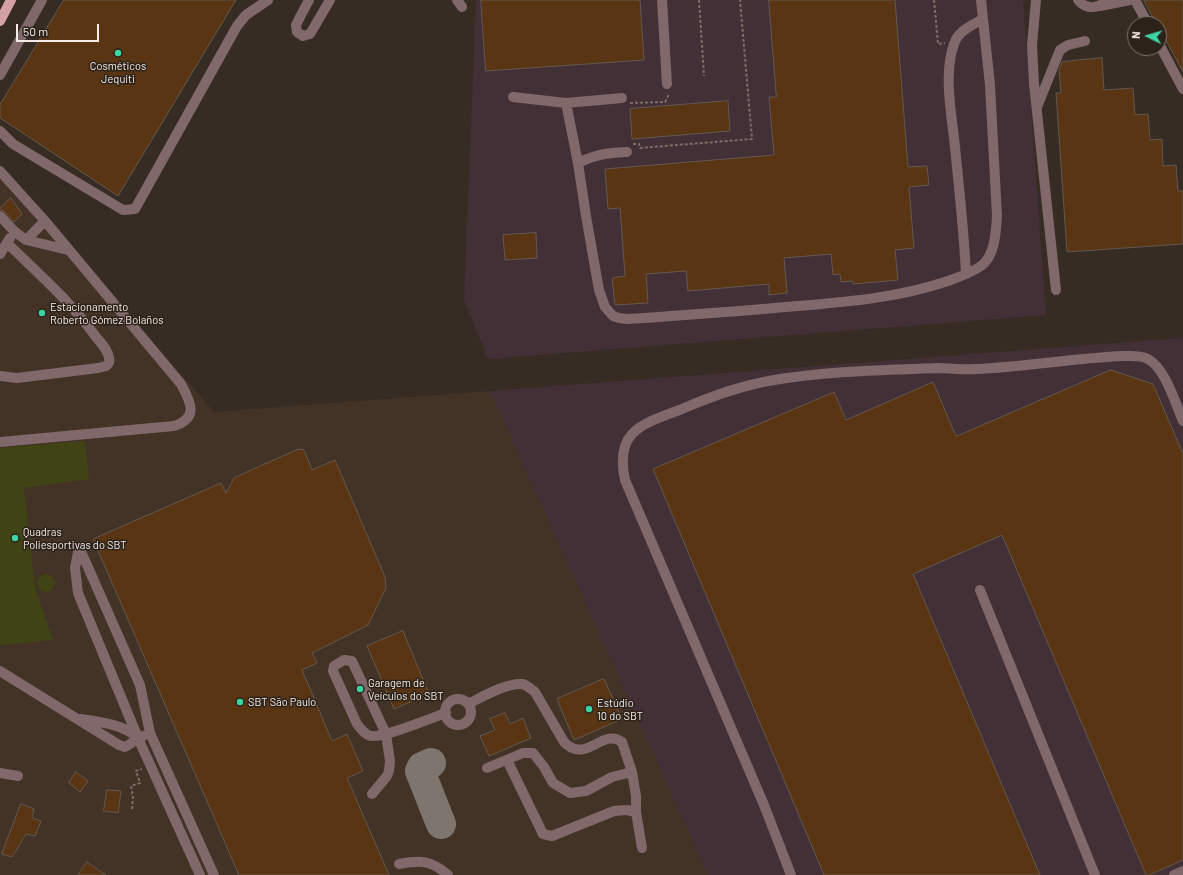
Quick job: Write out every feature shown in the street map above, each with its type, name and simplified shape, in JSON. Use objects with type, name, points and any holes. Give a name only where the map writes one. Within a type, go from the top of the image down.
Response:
[{"type":"main road","points":[[0,21],[11,0]]},
{"type":"lane","points":[[0,75],[42,0]]},
{"type":"lane","points":[[0,131],[13,144],[123,210],[135,209],[237,26],[246,15],[268,0]]},
{"type":"lane","points":[[309,0],[296,25],[297,32],[303,36],[310,34],[330,0]]},
{"type":"lane","points":[[662,0],[667,84]]},
{"type":"lane","points":[[566,103],[578,163],[599,290],[604,307],[613,316],[627,320],[822,304],[883,297],[928,288],[966,274],[982,265],[992,251],[996,232],[997,216],[990,85],[981,0]]},
{"type":"lane","points":[[1078,0],[1083,5],[1088,7],[1098,7],[1130,0]]},
{"type":"lane","points":[[1098,7],[1107,0]]},
{"type":"lane","points":[[1136,0],[1144,16]]},
{"type":"lane","points":[[1038,1],[1032,45],[1056,290]]},
{"type":"lane","points":[[966,274],[949,86],[950,59],[954,43],[960,34],[967,28],[983,19]]},
{"type":"lane","points":[[1037,108],[1060,50],[1068,45],[1084,41]]},
{"type":"lane","points":[[1165,56],[1183,89]]},
{"type":"lane","points":[[513,97],[566,103],[622,98]]},
{"type":"lane","points":[[578,163],[592,156],[629,148]]},
{"type":"lane","points":[[0,171],[45,221],[181,384],[190,400],[190,414],[187,420],[174,426],[0,442]]},
{"type":"lane","points":[[26,240],[45,221]]},
{"type":"lane","points":[[1,222],[26,240],[68,250]]},
{"type":"lane","points":[[0,254],[14,231]]},
{"type":"lane","points":[[0,376],[17,378],[98,368],[106,366],[110,361],[106,350],[83,320],[69,304],[7,243]]},
{"type":"lane","points":[[791,875],[764,805],[625,480],[622,466],[623,452],[627,440],[634,432],[650,422],[706,399],[741,387],[775,380],[847,372],[943,368],[974,370],[1123,356],[1138,356],[1147,359],[1156,365],[1165,378],[1183,422]]},
{"type":"lane","points":[[200,875],[138,738],[78,594],[75,568],[79,548],[140,685],[150,733],[214,875]]},
{"type":"lane","points":[[980,590],[1095,875]]},
{"type":"lane","points":[[372,794],[387,776],[389,771],[390,761],[386,734],[352,661],[344,660],[334,666],[333,672],[357,724],[367,735],[372,737],[386,734],[446,712]]},
{"type":"lane","points":[[0,671],[119,745],[125,747],[133,743],[138,738],[150,733]]},
{"type":"lane","points":[[468,704],[505,687],[522,684],[528,686],[535,692],[564,742],[569,747],[575,750],[581,750],[608,739],[619,740],[622,742],[632,772],[636,796],[636,812],[642,848]]},
{"type":"lane","points":[[460,699],[468,704],[471,709],[469,720],[462,724],[450,722],[446,716],[446,712],[448,705],[454,700],[460,699]]},
{"type":"lane","points":[[75,718],[113,725],[131,732],[138,738]]},
{"type":"lane","points":[[487,768],[523,753],[533,753],[544,766],[553,782],[570,793],[586,791],[612,777],[632,772]]},
{"type":"lane","points":[[507,760],[543,834],[552,836],[562,833],[614,811],[627,810],[636,812]]},
{"type":"lane","points":[[0,773],[18,776]]},
{"type":"lane","points":[[399,864],[427,862],[439,867],[448,875]]},
{"type":"lane","points":[[1174,875],[1183,871]]},
{"type":"path","points":[[699,0],[704,76]]},
{"type":"path","points":[[629,148],[639,144],[640,148],[752,139],[740,0]]},
{"type":"path","points":[[934,0],[938,44],[954,43]]},
{"type":"path","points":[[132,809],[133,796],[131,786],[140,782],[136,771],[144,768]]},
{"type":"shaded area","points":[[476,0],[1023,0],[1046,315],[488,359],[464,300]]},
{"type":"shaded area","points":[[0,167],[214,412],[490,391],[708,875],[0,875]]},
{"type":"shaded area","points":[[1183,338],[1183,875],[708,875],[490,391]]},
{"type":"green space","name":"Quadras Poliesportivas do SBT","points":[[85,441],[89,479],[24,488],[35,588],[53,640],[0,645],[0,448]]},
{"type":"green space","points":[[46,574],[52,577],[55,583],[52,589],[46,592],[40,589],[37,583],[40,577]]},
{"type":"building","name":"Cosméticos Jequiti","points":[[64,0],[236,0],[118,196],[0,118],[0,105]]},
{"type":"building","points":[[481,0],[640,0],[644,60],[486,71]]},
{"type":"building","points":[[769,0],[895,0],[908,167],[927,166],[929,185],[909,187],[914,248],[895,250],[898,280],[853,284],[853,281],[841,282],[840,274],[833,275],[831,254],[784,258],[787,293],[769,295],[769,284],[688,291],[686,271],[646,274],[648,303],[615,305],[612,278],[625,276],[620,208],[608,209],[605,169],[774,155],[769,97],[776,97]]},
{"type":"building","points":[[1144,0],[1183,0],[1183,72],[1167,42],[1167,16],[1153,16]]},
{"type":"building","points":[[1102,58],[1104,90],[1133,88],[1135,115],[1148,114],[1150,140],[1162,139],[1163,166],[1176,165],[1178,191],[1183,191],[1183,244],[1067,252],[1056,93],[1061,93],[1059,70],[1062,62]]},
{"type":"building","points":[[728,101],[730,131],[632,139],[630,109]]},
{"type":"building","points":[[11,198],[22,214],[14,222],[5,212],[0,209]]},
{"type":"building","points":[[536,233],[537,258],[505,260],[503,235]]},
{"type":"building","points":[[1111,370],[1153,384],[1183,454],[1183,860],[1146,875],[1002,535],[913,574],[1040,875],[824,875],[653,469],[834,392],[846,420],[933,382],[956,436]]},
{"type":"building","name":"SBT São Paulo","points":[[299,449],[304,450],[312,470],[335,460],[385,577],[386,588],[368,625],[312,653],[317,663],[302,670],[332,741],[347,734],[363,771],[347,778],[389,875],[239,875],[93,539],[221,483],[226,493],[234,478]]},
{"type":"building","points":[[403,631],[429,694],[394,709],[367,646]]},
{"type":"building","name":"Estúdio 10 do SBT","points":[[604,679],[622,719],[574,740],[557,699]]},
{"type":"building","points":[[505,713],[510,724],[523,718],[531,738],[489,756],[480,736],[495,730],[490,719]]},
{"type":"building","points":[[76,772],[88,781],[80,792],[69,783]]},
{"type":"building","points":[[107,790],[121,791],[118,813],[104,811]]},
{"type":"building","points":[[21,804],[34,809],[32,818],[41,821],[35,836],[26,834],[12,857],[2,854]]},
{"type":"building","points":[[87,862],[106,875],[78,875]]},
{"type":"taxiway","points":[[431,763],[422,767],[420,771],[441,824]]},
{"type":"place","name":"Cosméticos Jequiti","points":[[118,53]]},
{"type":"place","name":"Estacionamento Roberto Gómez Bolaños","points":[[42,313]]},
{"type":"place","name":"Quadras Poliesportivas do SBT","points":[[15,538]]},
{"type":"place","name":"Garagem de Veículos do SBT","points":[[360,689]]},
{"type":"place","name":"SBT São Paulo","points":[[240,702]]},
{"type":"place","name":"Estúdio 10 do SBT","points":[[589,709]]}]
